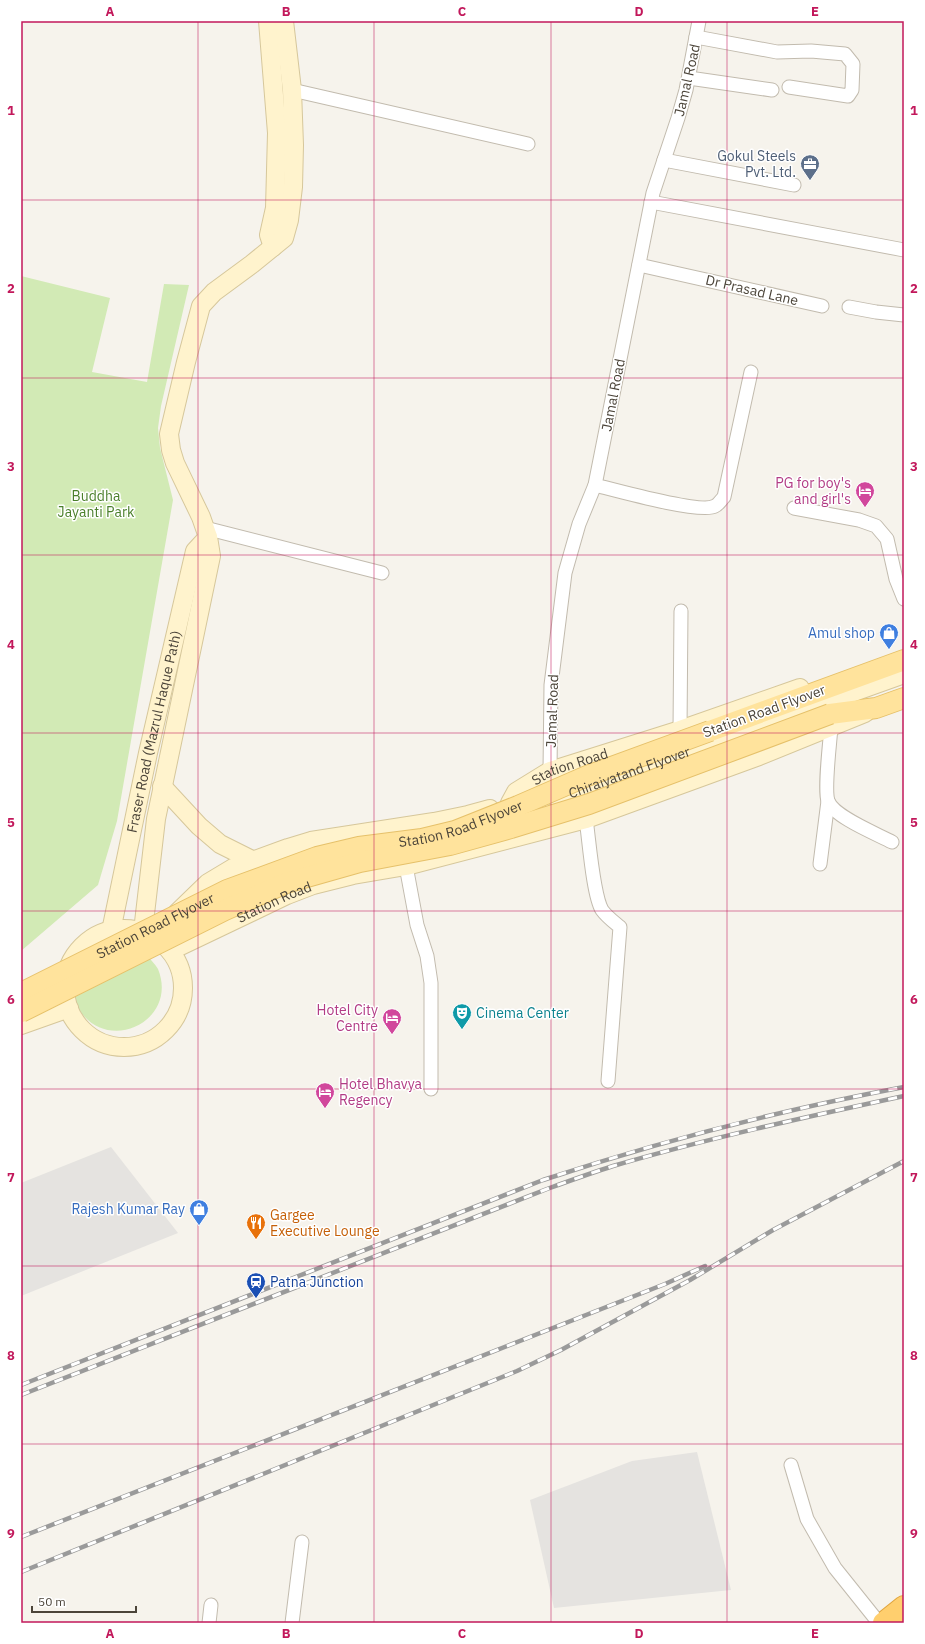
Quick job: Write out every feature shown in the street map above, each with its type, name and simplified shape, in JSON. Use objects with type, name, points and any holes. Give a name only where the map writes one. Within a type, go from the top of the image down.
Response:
[{"type":"highway","points":[[884,1623],[904,1607]]},
{"type":"main road","points":[[268,21],[277,133],[275,208],[269,235],[273,248]]},
{"type":"main road","name":"Fraser Road (Mazrul Haque Path)","points":[[149,935],[156,820],[211,556],[206,532],[175,463],[169,434],[201,306],[214,292],[284,238],[289,220],[293,186],[294,145],[292,90],[284,21]]},
{"type":"main road","name":"Fraser Road (Mazrul Haque Path)","points":[[111,931],[148,753],[196,551],[206,532]]},
{"type":"main road","name":"Station Road","points":[[510,803],[516,792],[550,771],[680,730],[893,657],[904,650]]},
{"type":"main road","name":"Station Road Flyover","points":[[21,994],[228,890],[318,857],[359,847],[422,839],[455,831],[587,776],[904,660]]},
{"type":"main road","name":"Chiraiyatand Flyover","points":[[149,935],[192,898],[208,882],[233,868],[288,848],[311,841],[434,822],[468,815],[510,803],[574,792],[904,674]]},
{"type":"main road","name":"Station Road Flyover","points":[[21,1012],[225,910],[286,883],[360,862],[450,845],[511,828],[589,804],[831,721],[904,698]]},
{"type":"main road","name":"Station Road","points":[[170,951],[287,894],[313,885],[354,875],[406,866],[586,819],[759,756],[831,721]]},
{"type":"main road","points":[[162,786],[199,826],[220,844],[254,861]]},
{"type":"main road","points":[[510,803],[517,838]]},
{"type":"main road","points":[[127,929],[149,935],[170,951],[180,968],[184,992],[179,1012],[168,1029],[151,1041],[130,1047],[109,1046],[91,1038],[76,1023],[67,1004],[65,984],[68,971],[77,952],[92,939],[111,931],[127,929]]},
{"type":"main road","points":[[21,994],[65,984]]},
{"type":"main road","points":[[21,1025],[69,1008]]},
{"type":"street","name":"Jamal Road","points":[[550,771],[551,685],[565,573],[579,524],[595,486],[651,202],[678,118],[689,78],[699,21]]},
{"type":"street","points":[[696,37],[776,52],[811,51],[845,54],[853,64],[852,90],[848,96],[789,87]]},
{"type":"street","points":[[689,78],[772,90]]},
{"type":"street","points":[[292,90],[528,144]]},
{"type":"street","points":[[664,160],[794,185]]},
{"type":"street","points":[[651,202],[904,250]]},
{"type":"street","name":"Dr Prasad Lane","points":[[639,266],[682,274],[822,306]]},
{"type":"street","points":[[849,307],[904,315]]},
{"type":"street","points":[[595,486],[661,502],[705,508],[715,506],[724,498],[751,372]]},
{"type":"street","points":[[794,508],[859,520],[876,526],[887,539],[896,579],[904,599]]},
{"type":"street","points":[[206,532],[382,573]]},
{"type":"street","points":[[680,730],[681,611]]},
{"type":"street","points":[[820,864],[828,801],[827,789],[831,721]]},
{"type":"street","points":[[828,801],[848,820],[892,842]]},
{"type":"street","points":[[586,819],[597,897],[602,910],[620,927],[608,1081]]},
{"type":"street","points":[[406,866],[417,925],[427,956],[431,983],[431,1089]]},
{"type":"street","points":[[790,1465],[807,1519],[835,1568],[879,1623]]},
{"type":"street","points":[[292,1623],[302,1542]]},
{"type":"street","points":[[209,1623],[211,1605]]},
{"type":"green space","name":"Buddha Jayanti Park","points":[[21,276],[110,298],[92,372],[147,382],[164,284],[189,285],[161,406],[158,428],[160,448],[173,500],[117,821],[98,885],[21,951]]},
{"type":"green space","points":[[147,955],[158,969],[162,988],[158,1004],[150,1017],[137,1026],[122,1030],[106,1029],[91,1022],[78,1008],[73,991]]},
{"type":"shaded area","points":[[111,1147],[178,1233],[21,1296],[21,1183]]},
{"type":"shaded area","points":[[697,1452],[731,1590],[554,1608],[530,1500],[632,1461]]},
{"type":"railway","points":[[21,1385],[543,1180],[632,1152],[767,1116],[904,1087]]},
{"type":"railway","points":[[21,1395],[596,1171],[721,1137],[904,1096]]},
{"type":"railway","points":[[21,1572],[517,1371],[561,1350],[690,1280],[773,1230],[904,1161]]},
{"type":"railway","points":[[21,1537],[665,1284],[705,1266]]},
{"type":"place","name":"Gokul Steels Pvt. Ltd.","points":[[810,181]]},
{"type":"place","name":"PG for boy's and girl's","points":[[865,508]]},
{"type":"place","name":"Amul shop","points":[[889,650]]},
{"type":"place","name":"Cinema Center","points":[[462,1030]]},
{"type":"place","name":"Hotel City Centre","points":[[392,1035]]},
{"type":"place","name":"Hotel Bhavya Regency","points":[[325,1109]]},
{"type":"place","name":"Rajesh Kumar Ray","points":[[199,1226]]},
{"type":"place","name":"Gargee Executive Lounge","points":[[256,1240]]},
{"type":"place","name":"Patna Junction","points":[[256,1299]]}]
